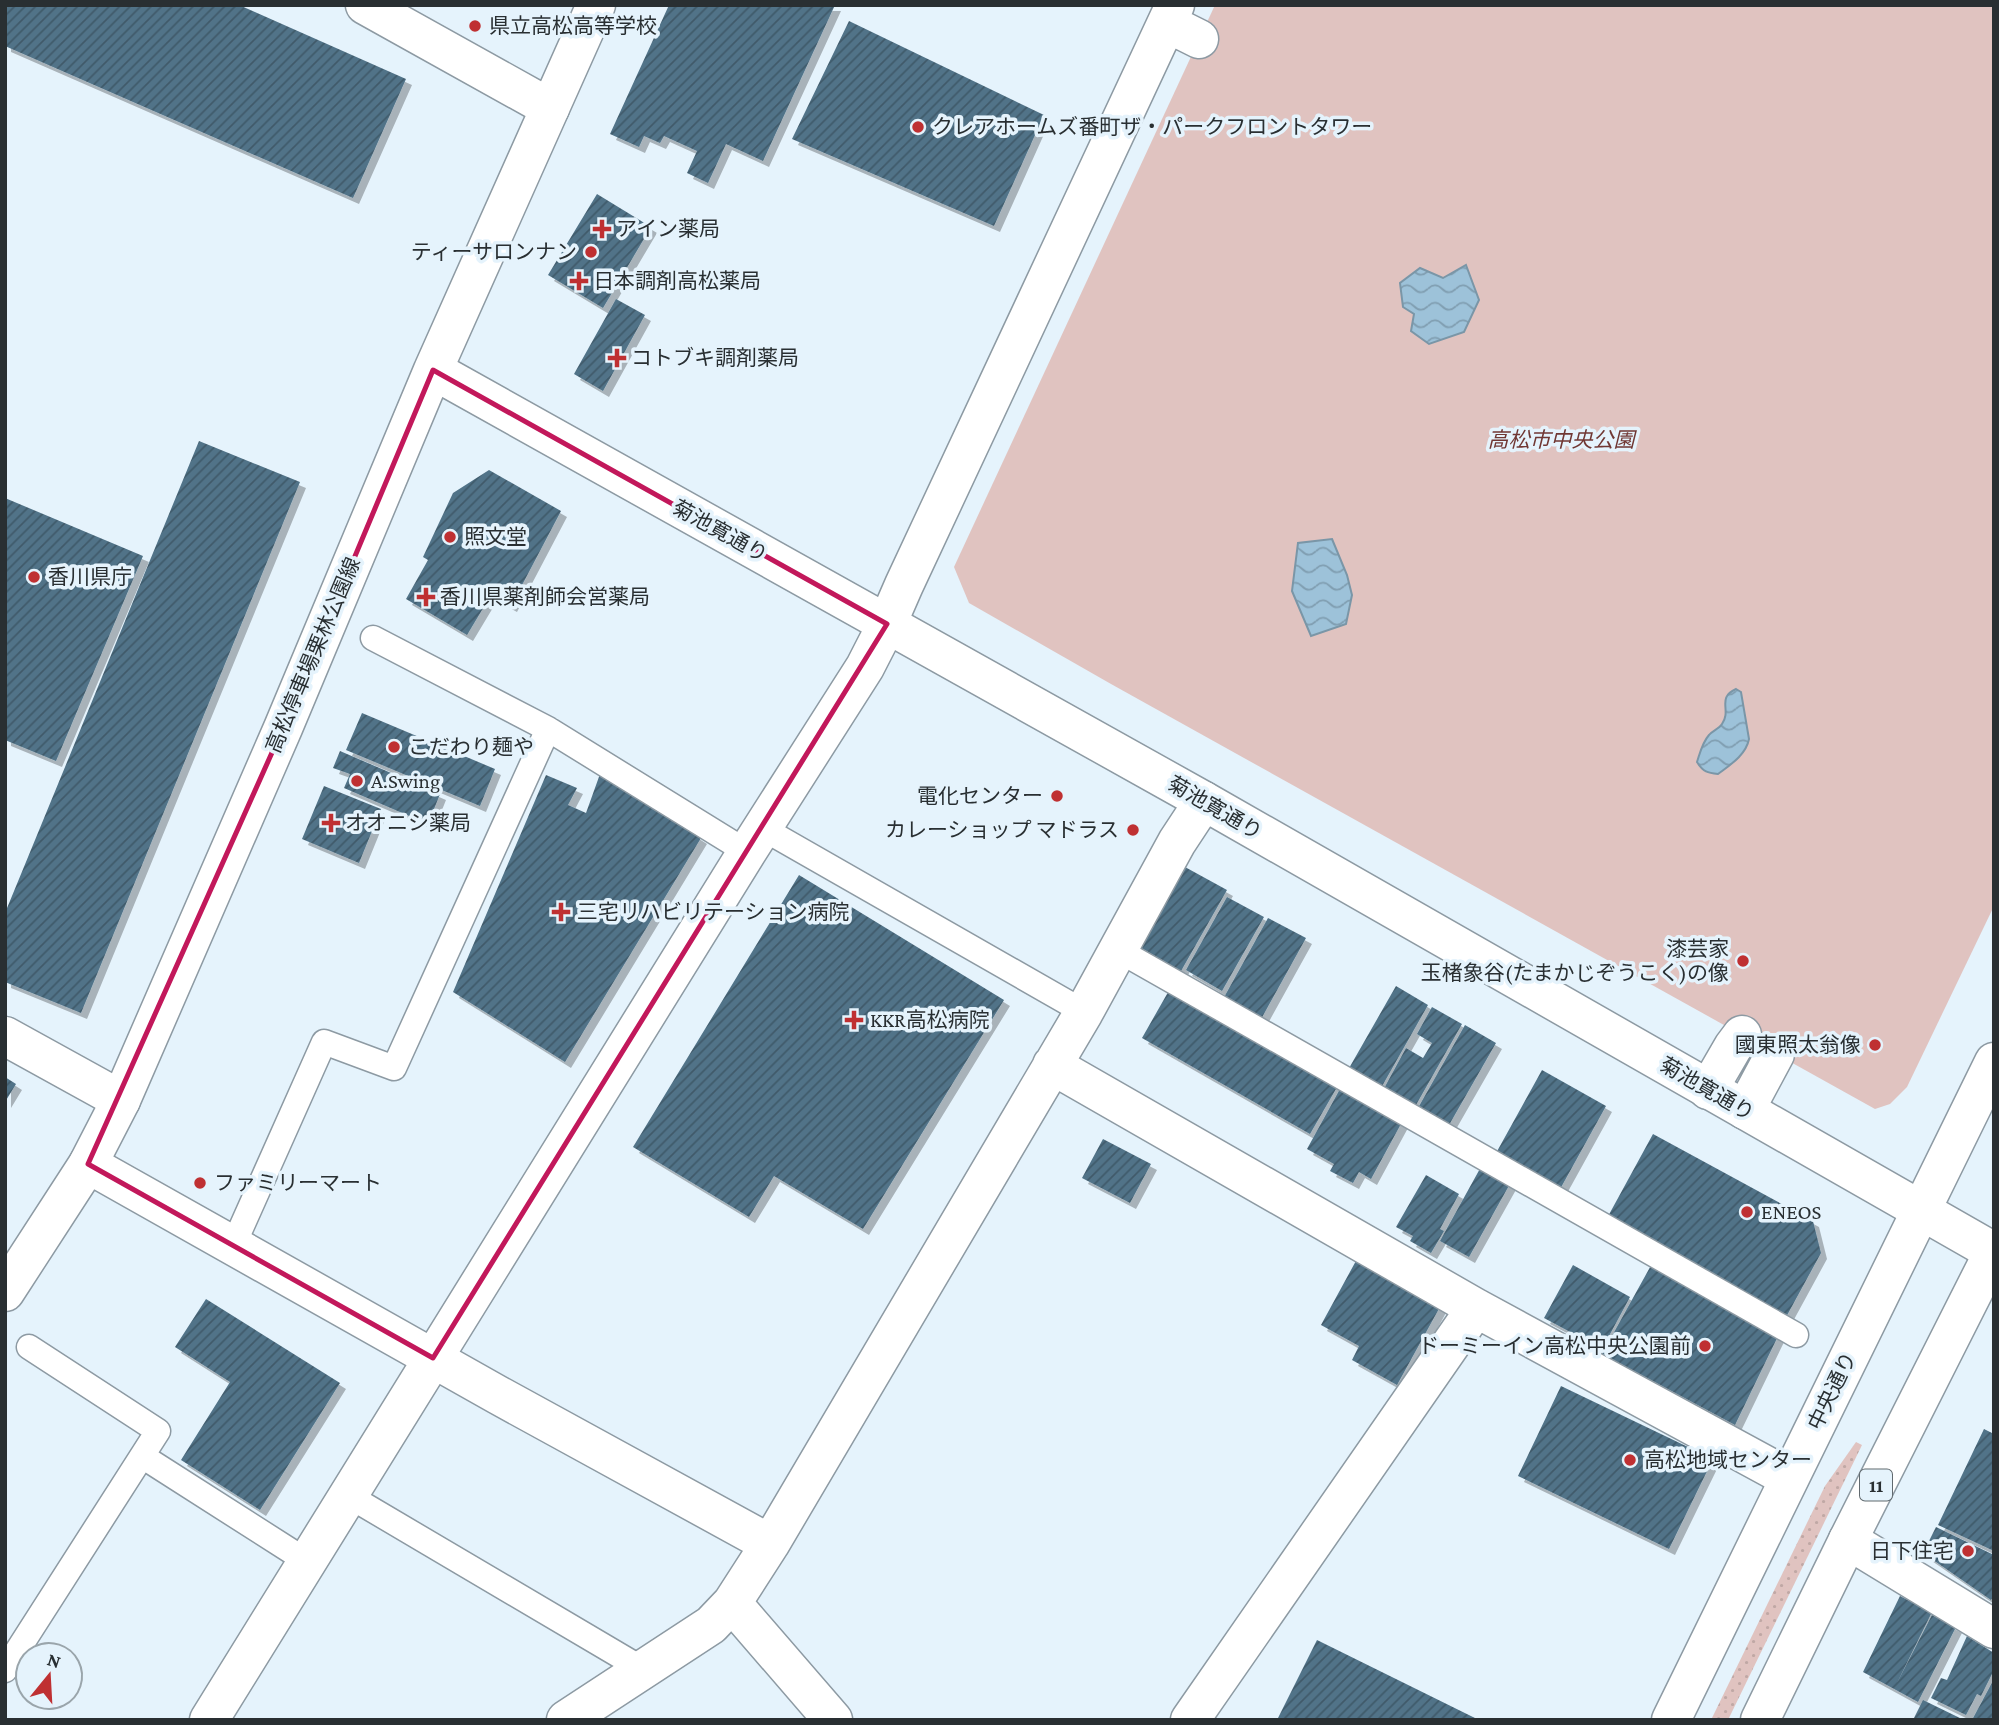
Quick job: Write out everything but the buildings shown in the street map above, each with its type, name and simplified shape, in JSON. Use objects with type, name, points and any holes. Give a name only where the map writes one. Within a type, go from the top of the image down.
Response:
[{"type":"main road","points":[[365,5],[551,108]]},
{"type":"main road","name":"高松停車場栗林公園線","points":[[5,1292],[88,1164],[121,1100],[283,728],[433,370],[596,5]]},
{"type":"main road","points":[[209,1720],[754,840],[866,667],[1180,22]]},
{"type":"main road","name":"菊池寛通り","points":[[433,370],[1204,801],[1994,1252]]},
{"type":"main road","points":[[566,1720],[711,1625],[732,1603],[1084,1012],[1177,842],[1204,801]]},
{"type":"main road","points":[[1709,1090],[1742,1035]]},
{"type":"main road","points":[[5,1036],[121,1100]]},
{"type":"main road","points":[[1745,1110],[1775,1054]]},
{"type":"main road","name":"中央通り","points":[[1671,1720],[1994,1062]]},
{"type":"main road","points":[[1052,1065],[1476,1308],[1789,1478]]},
{"type":"main road","points":[[88,1164],[769,1544]]},
{"type":"main road","name":"11","points":[[1760,1720],[1848,1539],[1994,1252]]},
{"type":"main road","points":[[1190,1720],[1476,1308]]},
{"type":"main road","points":[[1848,1539],[1994,1629]]},
{"type":"main road","points":[[732,1603],[833,1720]]},
{"type":"lane","points":[[373,638],[1084,1012]]},
{"type":"lane","points":[[233,1246],[324,1042],[394,1068],[548,729]]},
{"type":"lane","points":[[1118,950],[1796,1335]]},
{"type":"lane","points":[[5,1670],[158,1431],[29,1348]]},
{"type":"lane","points":[[142,1456],[308,1562]]},
{"type":"lane","points":[[349,1496],[644,1670]]},
{"type":"highlighted area","points":[[433,370],[887,624],[433,1358],[88,1164],[283,728]]},
{"type":"green space","name":"高松市中央公園","points":[[1215,5],[1994,5],[1994,906],[1907,1087],[1890,1104],[1875,1109],[969,603],[954,567]]},
{"type":"green space","points":[[1856,1442],[1862,1445],[1728,1720],[1711,1720],[1825,1486]]},
{"type":"water","points":[[1466,265],[1479,300],[1464,332],[1429,344],[1411,331],[1414,314],[1403,307],[1400,283],[1420,268],[1443,278]]},
{"type":"water","points":[[1332,539],[1352,595],[1346,624],[1311,636],[1292,591],[1298,543]]},
{"type":"water","points":[[1736,689],[1741,692],[1749,739],[1745,750],[1737,759],[1718,774],[1709,772],[1697,762],[1700,752],[1709,735],[1725,719],[1725,700]]},
{"type":"place","name":"県立高松高等学校","points":[[475,26]]},
{"type":"place","name":"クレアホームズ番町ザ・パークフロントタワー","points":[[918,127]]},
{"type":"place","name":"アイン薬局","points":[[602,229]]},
{"type":"place","name":"ティーサロンナン","points":[[591,252]]},
{"type":"place","name":"日本調剤高松薬局","points":[[579,281]]},
{"type":"place","name":"コトブキ調剤薬局","points":[[617,358]]},
{"type":"place","name":"照文堂","points":[[450,537]]},
{"type":"place","name":"香川県庁","points":[[34,577]]},
{"type":"place","name":"香川県薬剤師会営薬局","points":[[426,597]]},
{"type":"place","name":"こだわり麺や","points":[[394,747]]},
{"type":"place","name":"A.Swing","points":[[357,781]]},
{"type":"place","name":"電化センター","points":[[1057,796]]},
{"type":"place","name":"オオニシ薬局","points":[[331,823]]},
{"type":"place","name":"カレーショップ マドラス","points":[[1133,830]]},
{"type":"place","name":"三宅リハビリテーション病院","points":[[561,912]]},
{"type":"place","name":"漆芸家 玉楮象谷(たまかじぞうこく)の像","points":[[1743,961]]},
{"type":"place","name":"KKR高松病院","points":[[854,1020]]},
{"type":"place","name":"國東照太翁像","points":[[1875,1045]]},
{"type":"place","name":"ファミリーマート","points":[[200,1183]]},
{"type":"place","name":"ENEOS","points":[[1747,1212]]},
{"type":"place","name":"ドーミーイン高松中央公園前","points":[[1705,1346]]},
{"type":"place","name":"高松地域センター","points":[[1630,1460]]},
{"type":"place","name":"日下住宅","points":[[1968,1551]]}]
